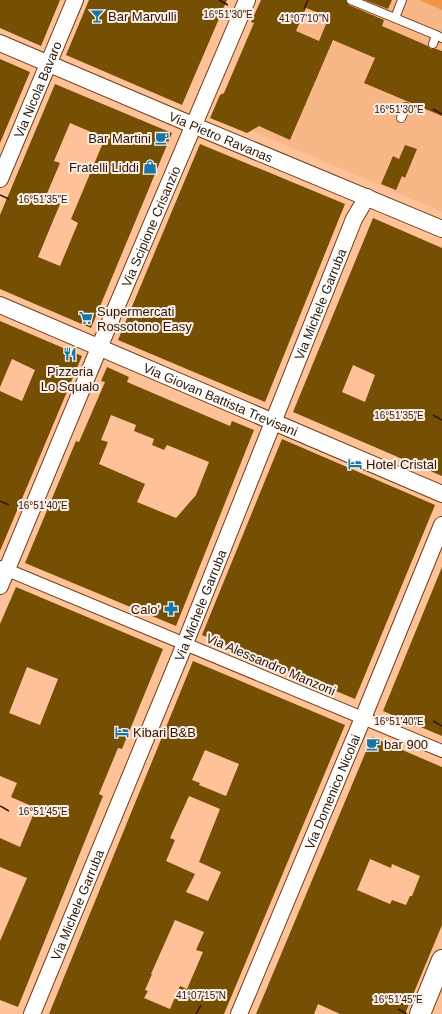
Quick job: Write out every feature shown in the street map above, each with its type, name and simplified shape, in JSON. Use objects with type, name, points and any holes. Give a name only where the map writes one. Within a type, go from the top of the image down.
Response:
[{"type":"street","name":"Via Nicola Bavaro","points":[[0,179],[75,0]]},
{"type":"street","name":"Via Scipione Crisanzio","points":[[0,586],[3,569],[100,348],[247,0]]},
{"type":"street","name":"Via Pietro Ravanas","points":[[0,43],[442,229]]},
{"type":"street","name":"Via Michele Garruba","points":[[32,1014],[184,644],[354,220],[367,198]]},
{"type":"street","name":"Via Giovan Battista Trevisani","points":[[0,305],[442,494]]},
{"type":"street","name":"Via Domenico Nicolai","points":[[239,1014],[442,525]]},
{"type":"street","name":"Via Alessandro Manzoni","points":[[3,569],[442,751]]},
{"type":"street","points":[[420,1014],[442,960]]},
{"type":"lane","points":[[351,0],[439,37],[433,44]]},
{"type":"lane","points":[[395,18],[402,0]]},
{"type":"lane","points":[[402,118],[406,107]]},
{"type":"shaded area","points":[[261,0],[442,0],[442,212],[252,131],[246,133],[212,116],[219,96],[224,93]]},
{"type":"shaded area","points":[[419,0],[442,0],[442,10]]},
{"type":"building","points":[[0,0],[60,0],[41,46],[0,28]]},
{"type":"building","points":[[89,0],[227,0],[182,105],[66,55]]},
{"type":"building","points":[[261,0],[346,0],[349,5],[384,20],[382,26],[428,46],[431,49],[442,51],[442,116],[364,83],[375,58],[333,40],[290,140],[259,126],[247,133],[210,118],[220,95],[224,93],[254,23],[251,22]],"holes":[[[306,8],[329,17],[319,41],[296,31]]]},
{"type":"building","points":[[365,0],[392,0],[388,9]]},
{"type":"building","points":[[0,59],[30,72],[0,143]]},
{"type":"building","points":[[55,84],[172,133],[91,328],[0,289],[0,215]],"holes":[[[70,123],[105,138],[71,219],[78,223],[60,266],[38,257],[60,204],[45,198],[60,163],[54,161]]]},
{"type":"building","points":[[200,144],[345,204],[265,402],[118,340]]},
{"type":"building","points":[[405,145],[417,149],[405,178],[402,176],[396,190],[381,184],[393,156],[399,159]]},
{"type":"building","points":[[373,218],[442,248],[442,476],[293,412]],"holes":[[[353,365],[375,375],[365,402],[342,392]]]},
{"type":"building","points":[[0,321],[82,356],[0,551],[0,391],[22,401],[35,370],[12,359],[0,387]]},
{"type":"building","points":[[107,367],[129,377],[127,382],[230,426],[232,421],[254,430],[176,626],[25,563],[76,441],[79,442],[105,382],[101,381]],"holes":[[[111,415],[136,425],[134,431],[154,439],[152,445],[164,450],[167,445],[209,462],[196,495],[176,518],[137,502],[145,484],[99,464],[108,442],[101,440]]]},
{"type":"building","points":[[282,439],[435,505],[355,699],[202,635]]},
{"type":"building","points":[[442,567],[442,736],[383,711]]},
{"type":"building","points":[[16,587],[163,649],[122,749],[118,748],[99,794],[103,796],[18,1007],[0,1000],[0,941],[27,878],[0,867],[0,838],[20,847],[36,808],[11,797],[17,783],[0,776],[0,624]],"holes":[[[27,667],[58,679],[40,725],[9,713]]]},
{"type":"building","points":[[193,661],[345,725],[224,1014],[49,1014]],"holes":[[[205,750],[239,764],[226,796],[199,785],[200,783],[192,780]],[[189,796],[220,809],[199,862],[221,872],[208,901],[186,892],[195,874],[166,861],[175,840],[170,838]],[[175,920],[204,932],[196,950],[203,952],[187,989],[180,986],[170,1009],[144,998],[148,991],[145,990]]]},
{"type":"building","points":[[372,737],[442,767],[442,925],[405,1014],[340,1014],[318,1004],[314,1014],[256,1014]],"holes":[[[370,859],[391,868],[392,864],[420,876],[412,896],[410,896],[406,905],[392,900],[390,904],[357,890]]]},
{"type":"place","name":"Bar Marvulli","points":[[97,16]]},
{"type":"place","name":"Bar Martini","points":[[162,138]]},
{"type":"place","name":"Fratelli Liddi","points":[[150,167]]},
{"type":"place","name":"Supermercati Rossotono Easy","points":[[86,318]]},
{"type":"place","name":"Pizzeria Lo Squalo","points":[[70,354]]},
{"type":"place","name":"Hotel Cristal","points":[[355,464]]},
{"type":"place","name":"Calo'","points":[[171,609]]},
{"type":"place","name":"Kibari B&B","points":[[122,732]]},
{"type":"place","name":"bar 900","points":[[373,744]]}]
